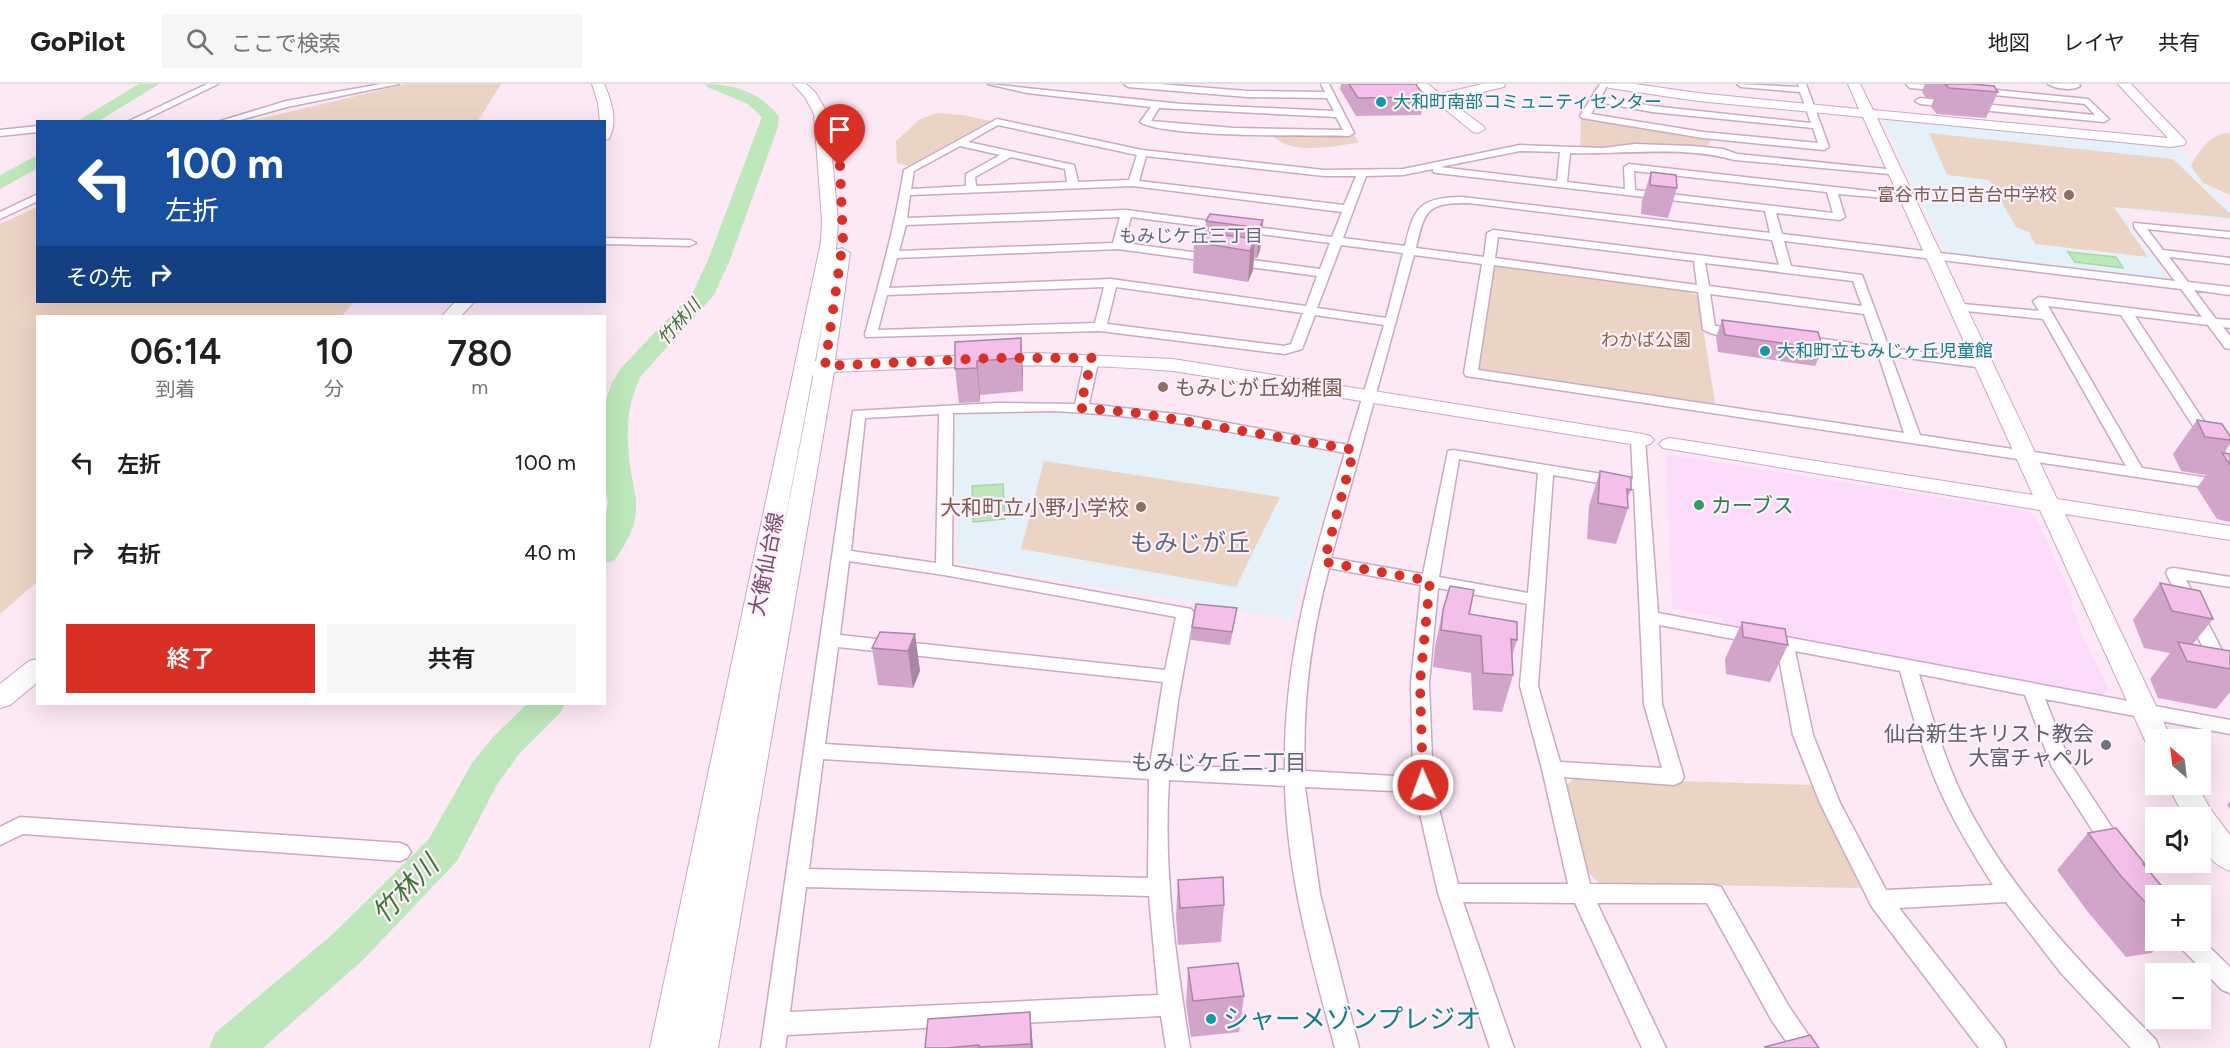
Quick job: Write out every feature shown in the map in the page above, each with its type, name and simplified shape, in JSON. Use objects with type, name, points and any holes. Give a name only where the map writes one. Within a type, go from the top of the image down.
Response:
[{"type":"street","points":[[135,120],[214,84]]},
{"type":"street","points":[[228,120],[286,104],[395,84]]},
{"type":"street","points":[[598,84],[605,98],[606,122]]},
{"type":"street","name":"大衡仙台線","points":[[700,1048],[815,367],[828,251],[830,221],[821,114],[810,95],[799,84]]},
{"type":"street","name":"大衡仙台線","points":[[668,1048],[815,367],[840,272],[843,206],[839,147],[833,115],[826,100],[813,84]]},
{"type":"street","points":[[992,84],[1156,106],[1241,112],[1340,114]]},
{"type":"street","points":[[1128,84],[1247,94],[1330,95]]},
{"type":"street","points":[[1156,106],[1145,122],[1161,126],[1234,131],[1349,133],[1325,84]]},
{"type":"street","points":[[1420,84],[1478,129]]},
{"type":"street","points":[[1438,98],[1499,84]]},
{"type":"street","points":[[1604,84],[1585,116],[1703,135],[1824,147],[1803,87],[1742,84]]},
{"type":"street","points":[[1609,84],[1694,97],[2170,143],[2179,142],[2124,84]]},
{"type":"street","points":[[1854,84],[2153,729]]},
{"type":"street","points":[[1910,84],[1929,119]]},
{"type":"street","points":[[1910,84],[1954,88]]},
{"type":"street","points":[[2052,84],[2076,86],[2074,84]]},
{"type":"street","points":[[1920,101],[2104,119],[2088,102],[1965,90]]},
{"type":"street","points":[[1594,99],[1672,112],[1816,126]]},
{"type":"street","points":[[1362,173],[1297,346],[1285,350],[1100,327],[871,334],[901,222],[909,170],[997,122],[1142,153],[1324,173],[1403,172],[1520,148],[1603,151],[1635,147],[1693,162],[1832,190],[1906,198]]},
{"type":"street","points":[[0,134],[36,129]]},
{"type":"street","points":[[960,143],[1070,167],[1073,186]]},
{"type":"street","points":[[1562,185],[1565,150]]},
{"type":"street","points":[[1630,192],[1629,167],[1693,162],[1723,152],[1735,157],[1896,173]]},
{"type":"street","points":[[1133,183],[1142,153]]},
{"type":"street","points":[[971,189],[970,176],[1009,154]]},
{"type":"street","points":[[1422,168],[1495,190],[1560,226],[1699,258],[1858,278],[1914,440]]},
{"type":"street","points":[[906,192],[1133,183],[1347,209]]},
{"type":"street","points":[[1347,1048],[1313,921],[1301,854],[1295,780],[1297,703],[1305,634],[1410,251],[1416,218],[1420,211],[1428,206],[1495,190],[1562,185],[1840,217],[1832,190]]},
{"type":"street","points":[[0,216],[36,198]]},
{"type":"street","points":[[1769,208],[1786,268]]},
{"type":"street","points":[[901,222],[1126,213],[1868,311]]},
{"type":"street","points":[[1118,246],[1126,213]]},
{"type":"street","points":[[2230,235],[2138,225],[2230,345]]},
{"type":"street","points":[[2230,291],[1777,238],[1560,226],[1493,233],[1471,373],[2230,486]]},
{"type":"street","points":[[606,241],[690,243]]},
{"type":"street","points":[[893,255],[1118,246],[1323,273]]},
{"type":"street","points":[[2160,253],[2230,261]]},
{"type":"street","points":[[1699,258],[1709,329],[1755,334]]},
{"type":"street","points":[[881,292],[1112,283],[1391,322]]},
{"type":"street","points":[[1100,327],[1112,283]]},
{"type":"street","points":[[2137,472],[2039,300],[2230,324]]},
{"type":"street","points":[[452,315],[464,303]]},
{"type":"street","points":[[1956,306],[2048,316]]},
{"type":"street","points":[[2125,310],[2230,472]]},
{"type":"street","points":[[1788,339],[1984,363]]},
{"type":"street","points":[[815,367],[993,358],[1092,358],[1173,365],[1640,439],[1640,486],[1650,617],[1653,704],[1674,777],[1552,769]]},
{"type":"street","points":[[1080,408],[1092,358]]},
{"type":"street","points":[[773,1048],[842,555],[858,414],[1080,408],[1137,413],[1354,450]]},
{"type":"street","points":[[944,570],[946,410]]},
{"type":"street","points":[[1670,444],[2230,533]]},
{"type":"street","points":[[1502,1048],[1449,893],[1423,785],[1420,683],[1430,581],[1453,454],[1640,486]]},
{"type":"street","points":[[1546,470],[1529,686],[1552,769],[1581,893],[1654,1048]]},
{"type":"street","points":[[842,555],[944,570],[1185,613],[1173,677],[1160,772],[1159,887],[1171,1005],[1178,1048]]},
{"type":"street","points":[[1324,562],[1537,600]]},
{"type":"street","points":[[2230,582],[2174,573],[2230,684]]},
{"type":"street","points":[[1650,617],[1908,668],[2230,727]]},
{"type":"street","points":[[829,640],[1173,677]]},
{"type":"street","points":[[1785,644],[1803,735],[1830,803],[1880,900],[1994,1048]]},
{"type":"street","points":[[1908,668],[1942,770],[1961,813],[2009,893],[2081,981],[2147,1048]]},
{"type":"street","points":[[0,698],[36,670]]},
{"type":"street","points":[[2033,691],[2062,767],[2094,820],[2126,864]]},
{"type":"street","points":[[814,751],[1295,780],[1423,785]]},
{"type":"street","points":[[0,837],[20,825],[399,852]]},
{"type":"street","points":[[2211,833],[2230,858]]},
{"type":"street","points":[[797,878],[1159,887]]},
{"type":"street","points":[[1449,893],[1713,894],[1780,1013],[1805,1048]]},
{"type":"street","points":[[1880,900],[2009,893]]},
{"type":"street","points":[[2199,951],[2230,983]]},
{"type":"street","points":[[775,1024],[1171,1005]]},
{"type":"shaded area","name":"富谷市立日吉台中学校","points":[[1883,120],[2179,147],[2230,207],[2230,220],[2119,209],[2166,276],[2164,278],[1951,253],[1946,251]]},
{"type":"shaded area","points":[[2068,252],[2116,257],[2123,268],[2075,262]]},
{"type":"shaded area","name":"大和町立小野小学校","points":[[1081,413],[1170,423],[1332,449],[1340,456],[1292,619],[961,563],[958,558],[952,417],[960,414]]},
{"type":"shaded area","points":[[1666,454],[2027,511],[2035,516],[2074,601],[2071,605],[2083,636],[2109,690],[2101,696],[1723,625],[1722,617],[1672,608]]},
{"type":"shaded area","points":[[1003,484],[1005,519],[973,522],[972,486]]},
{"type":"green space","points":[[406,84],[501,84],[479,120],[255,120]]},
{"type":"green space","points":[[938,113],[963,115],[990,121],[908,166],[897,163],[896,141],[920,119]]},
{"type":"green space","points":[[1581,118],[1712,138],[1706,148],[1637,145],[1580,148]]},
{"type":"green space","points":[[1929,133],[2173,159],[2230,214],[2230,218],[2114,207],[2148,257],[2035,244],[2029,232],[2016,227],[1989,180],[1947,175]]},
{"type":"green space","points":[[2230,133],[2230,195],[2203,183],[2191,166],[2206,144],[2217,136]]},
{"type":"green space","points":[[1268,134],[1354,135],[1359,142],[1302,148],[1285,144]]},
{"type":"green space","points":[[36,207],[36,303],[353,303],[343,315],[36,315],[36,583],[0,614],[0,224]]},
{"type":"green space","name":"わかば公園","points":[[1501,266],[1685,290],[1698,296],[1715,403],[1708,404],[1482,371],[1478,368],[1493,268]]},
{"type":"green space","points":[[1044,461],[1280,497],[1236,587],[1021,549]]},
{"type":"green space","points":[[1575,778],[1815,785],[1860,888],[1599,883],[1588,872],[1566,785]]},
{"type":"building","points":[[1349,84],[1416,84],[1424,97],[1358,98]]},
{"type":"building","points":[[1945,84],[1994,86],[1998,92],[1949,88]]},
{"type":"building","points":[[1651,172],[1676,175],[1677,188],[1650,185]]},
{"type":"building","points":[[1210,214],[1263,220],[1259,228],[1206,221]]},
{"type":"building","points":[[1200,232],[1255,239],[1250,251],[1194,242]]},
{"type":"building","points":[[1722,320],[1818,332],[1823,349],[1725,335]]},
{"type":"building","points":[[1021,338],[1021,358],[977,361],[977,368],[955,369],[955,342]]},
{"type":"building","points":[[2197,420],[2222,424],[2230,440],[2205,437]]},
{"type":"building","points":[[2222,453],[2230,454],[2230,465]]},
{"type":"building","points":[[1600,471],[1631,477],[1631,490],[1627,489],[1628,508],[1598,503]]},
{"type":"building","points":[[2160,583],[2200,591],[2213,619],[2172,611]]},
{"type":"building","points":[[1450,586],[1474,590],[1469,614],[1517,622],[1517,640],[1511,639],[1513,675],[1483,673],[1481,636],[1441,630],[1443,610]]},
{"type":"building","points":[[1196,604],[1237,608],[1232,632],[1192,627]]},
{"type":"building","points":[[1742,622],[1785,629],[1788,645],[1743,637]]},
{"type":"building","points":[[880,632],[915,634],[908,651],[872,648]]},
{"type":"building","points":[[2178,642],[2230,651],[2230,669],[2187,661]]},
{"type":"building","points":[[2116,828],[2145,864],[2143,864],[2145,873],[2151,873],[2161,885],[2145,885],[2145,902],[2120,875],[2088,833]]},
{"type":"building","points":[[1223,877],[1224,905],[1180,908],[1178,880]]},
{"type":"building","points":[[1238,963],[1244,996],[1193,1001],[1188,968]]},
{"type":"building","points":[[1030,1012],[1031,1044],[925,1048],[928,1019]]},
{"type":"building","points":[[1810,1035],[1819,1048],[1765,1047]]},
{"type":"waterway","points":[[88,120],[151,84]]},
{"type":"waterway","name":"竹林川","points":[[606,551],[617,529],[622,509],[614,435],[619,397],[630,373],[703,295],[719,260],[769,127],[771,117],[762,106],[713,84]]},
{"type":"waterway","points":[[0,183],[36,161]]},
{"type":"waterway","name":"竹林川","points":[[231,1048],[348,947],[443,850],[485,773],[515,736],[547,705]]},
{"type":"place","name":"大和町南部コミュニティセンター","points":[[1381,102]]},
{"type":"place","name":"富谷市立日吉台中学校","points":[[2069,195]]},
{"type":"place","name":"大和町立もみじヶ丘児童館","points":[[1765,351]]},
{"type":"place","name":"もみじが丘幼稚園","points":[[1163,387]]},
{"type":"place","name":"カーブス","points":[[1699,505]]},
{"type":"place","name":"大和町立小野小学校","points":[[1141,507]]},
{"type":"place","name":"仙台新生キリスト教会 大富チャペル","points":[[2106,745]]},
{"type":"place","name":"シャーメゾンプレジオ","points":[[1211,1019]]},
{"type":"district","name":"もみじケ丘三丁目","points":[[1191,236]]},
{"type":"district","name":"もみじが丘","points":[[1190,542]]},
{"type":"district","name":"もみじケ丘二丁目","points":[[1219,762]]},
{"type":"route","points":[[840,166],[843,241],[839,283],[825,366],[993,358],[1092,358],[1080,408],[1137,413],[1354,450],[1324,562],[1430,581],[1420,683],[1423,785]]}]
